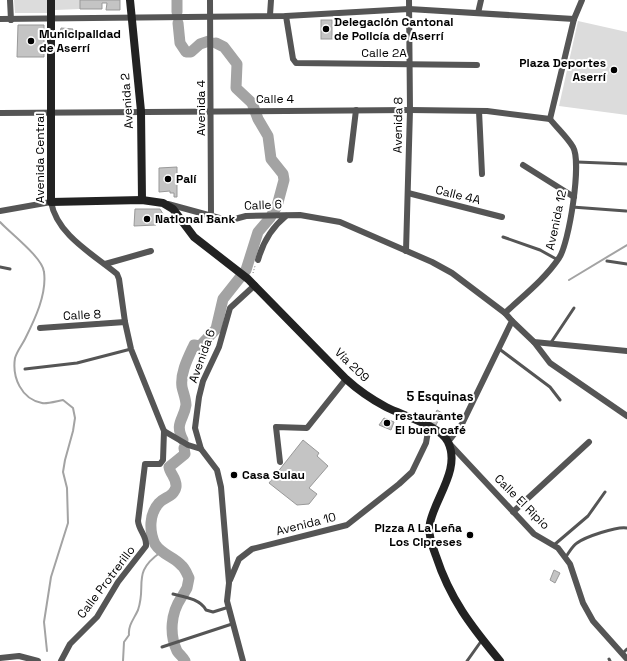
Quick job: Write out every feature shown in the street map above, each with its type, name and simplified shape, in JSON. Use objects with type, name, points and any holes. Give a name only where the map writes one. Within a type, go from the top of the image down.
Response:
[{"type":"main road","name":"Avenida Central","points":[[50,202],[52,112],[51,0]]},
{"type":"main road","name":"Avenida 2","points":[[130,0],[141,111],[142,200]]},
{"type":"main road","name":"Calle 6","points":[[50,202],[142,200],[163,203]]},
{"type":"main road","name":"Vía 209","points":[[163,203],[173,210],[194,237],[250,281],[346,379],[359,390],[386,407],[429,426],[442,435],[448,442]]},
{"type":"main road","points":[[448,442],[452,455],[450,469],[430,523],[430,539],[444,580],[464,616],[500,661]]},
{"type":"street","points":[[10,0],[11,20]]},
{"type":"street","name":"Avenida 4","points":[[210,0],[212,111],[211,215]]},
{"type":"street","points":[[270,15],[271,0]]},
{"type":"street","name":"Avenida 8","points":[[406,251],[410,110],[409,0]]},
{"type":"street","points":[[478,13],[481,0]]},
{"type":"street","points":[[550,119],[574,19],[582,0]]},
{"type":"street","points":[[0,20],[270,15],[286,16],[409,9],[574,19]]},
{"type":"street","name":"Calle 2A","points":[[286,16],[293,59],[296,62],[477,65]]},
{"type":"street","points":[[350,160],[356,110]]},
{"type":"street","name":"Calle 4","points":[[0,114],[141,111],[410,110],[479,111],[550,119]]},
{"type":"street","points":[[479,111],[482,174]]},
{"type":"street","name":"Avenida 12","points":[[505,313],[558,260],[563,252],[574,197],[577,162],[574,148],[550,119]]},
{"type":"street","points":[[523,165],[574,197]]},
{"type":"street","name":"Calle 4A","points":[[408,193],[502,217]]},
{"type":"street","name":"Calle 6","points":[[0,212],[50,202]]},
{"type":"street","name":"Avenida Central","points":[[50,202],[58,222],[73,238],[117,274],[131,349],[164,431]]},
{"type":"street","name":"Calle 6","points":[[163,203],[231,220],[246,216],[300,215],[340,222],[432,262],[452,273],[505,313]]},
{"type":"street","points":[[258,260],[268,235],[286,216]]},
{"type":"street","points":[[105,264],[151,251]]},
{"type":"street","name":"Avenida 6","points":[[229,583],[221,487],[217,470],[201,449],[196,422],[203,380],[219,347],[230,308],[250,281]]},
{"type":"street","points":[[505,313],[534,342],[550,363],[627,416]]},
{"type":"street","points":[[448,442],[462,424],[512,321]]},
{"type":"street","name":"Calle 8","points":[[40,328],[125,322]]},
{"type":"street","points":[[534,342],[627,351]]},
{"type":"street","points":[[280,462],[276,427],[307,428],[346,379]]},
{"type":"street","name":"Avenida 10","points":[[229,583],[239,559],[252,549],[347,525],[412,472],[426,443],[429,426]]},
{"type":"street","points":[[164,431],[188,446],[201,449]]},
{"type":"street","name":"Calle Protrerillo","points":[[61,661],[70,644],[97,617],[118,582],[134,560],[145,549],[146,538],[139,527],[138,521],[145,464],[160,464],[163,460],[164,431]]},
{"type":"street","name":"Calle El Ripio","points":[[448,442],[534,534],[553,546],[570,564],[583,604],[593,621],[625,651],[627,659]]},
{"type":"street","points":[[513,512],[589,442]]},
{"type":"street","points":[[229,583],[227,601],[243,661]]},
{"type":"street","points":[[0,658],[19,656],[38,661]]},
{"type":"lane","points":[[577,162],[627,164]]},
{"type":"lane","points":[[572,207],[626,211]]},
{"type":"lane","points":[[502,237],[540,250],[558,260]]},
{"type":"lane","points":[[607,261],[627,264]]},
{"type":"lane","points":[[0,268],[10,269]]},
{"type":"lane","points":[[550,344],[574,308]]},
{"type":"lane","points":[[498,348],[550,387],[560,400]]},
{"type":"lane","points":[[25,369],[76,363],[131,349]]},
{"type":"lane","points":[[553,546],[588,516],[605,492]]},
{"type":"lane","points":[[565,558],[576,543],[620,527],[627,528]]},
{"type":"lane","points":[[173,594],[203,604],[206,610],[213,612],[229,607]]},
{"type":"lane","points":[[162,647],[233,624]]},
{"type":"lane","points":[[467,661],[482,640]]},
{"type":"path","points":[[250,281],[258,260]]},
{"type":"shaded area","points":[[14,0],[48,0],[48,13],[15,13]]},
{"type":"shaded area","points":[[55,0],[80,0],[80,9],[55,10]]},
{"type":"shaded area","points":[[578,21],[627,32],[627,115],[559,106]]},
{"type":"building","points":[[80,0],[120,0],[120,10],[106,10],[107,3],[102,3],[102,9],[80,9]]},
{"type":"building","name":"Delegación Cantonal de Policía de Aserrí","points":[[321,20],[332,20],[332,39],[321,39]]},
{"type":"building","name":"Municipalidad de Aserrí","points":[[18,25],[44,25],[44,57],[17,57]]},
{"type":"building","points":[[61,28],[73,29],[73,38],[59,38]]},
{"type":"building","name":"Palí","points":[[177,167],[177,197],[174,197],[174,193],[170,193],[170,191],[159,192],[159,168]]},
{"type":"building","name":"National Bank","points":[[135,209],[160,209],[163,214],[156,225],[134,226]]},
{"type":"building","points":[[437,410],[442,413],[436,425],[431,423]]},
{"type":"building","name":"restaurante El buen café","points":[[384,418],[394,422],[391,430],[379,425]]},
{"type":"building","points":[[303,440],[319,453],[317,456],[328,466],[309,488],[317,494],[309,504],[297,505],[269,483]]},
{"type":"building","points":[[554,570],[560,573],[555,583],[550,580]]},
{"type":"waterway","points":[[177,0],[177,12]]},
{"type":"waterway","points":[[178,23],[180,43],[186,52],[191,52],[200,44],[209,41]]},
{"type":"waterway","points":[[183,440],[180,434],[179,425],[186,405],[182,387],[182,376],[187,360],[194,345],[200,346],[216,329],[223,299],[246,270],[258,232],[270,218],[277,206],[284,180],[283,174],[271,159],[268,136],[258,119],[252,103],[236,88],[237,64],[224,47],[216,43]]},
{"type":"waterway","points":[[0,222],[32,253],[42,266],[44,272],[44,289],[42,298],[29,331],[15,358],[14,365],[17,380],[23,392],[35,401],[49,403],[63,400],[73,408],[75,418],[63,472],[67,488],[68,523],[51,577],[44,622],[47,651]]},
{"type":"waterway","points":[[569,280],[627,245]]},
{"type":"waterway","points":[[183,595],[187,588],[189,578],[186,571],[175,559],[161,551],[155,544],[151,523],[153,512],[156,507],[175,490],[176,484],[169,467],[185,454],[184,448]]},
{"type":"waterway","points":[[123,661],[124,642],[129,635],[130,625],[138,610],[143,573],[146,566],[161,552]]},
{"type":"waterway","points":[[181,598],[173,617],[172,631],[174,644],[177,651],[185,661]]},
{"type":"place","name":"Delegación Cantonal de Policía de Aserrí","points":[[326,29]]},
{"type":"place","name":"Municipalidad de Aserrí","points":[[31,41]]},
{"type":"place","name":"Plaza Deportes Aserrí","points":[[614,70]]},
{"type":"place","name":"Palí","points":[[168,179]]},
{"type":"place","name":"National Bank","points":[[147,219]]},
{"type":"place","name":"restaurante El buen café","points":[[387,423]]},
{"type":"place","name":"Casa Sulau","points":[[234,475]]},
{"type":"place","name":"Pizza A La Leña Los Cipreses","points":[[470,535]]},
{"type":"district","name":"5 Esquinas","points":[[440,396]]}]
